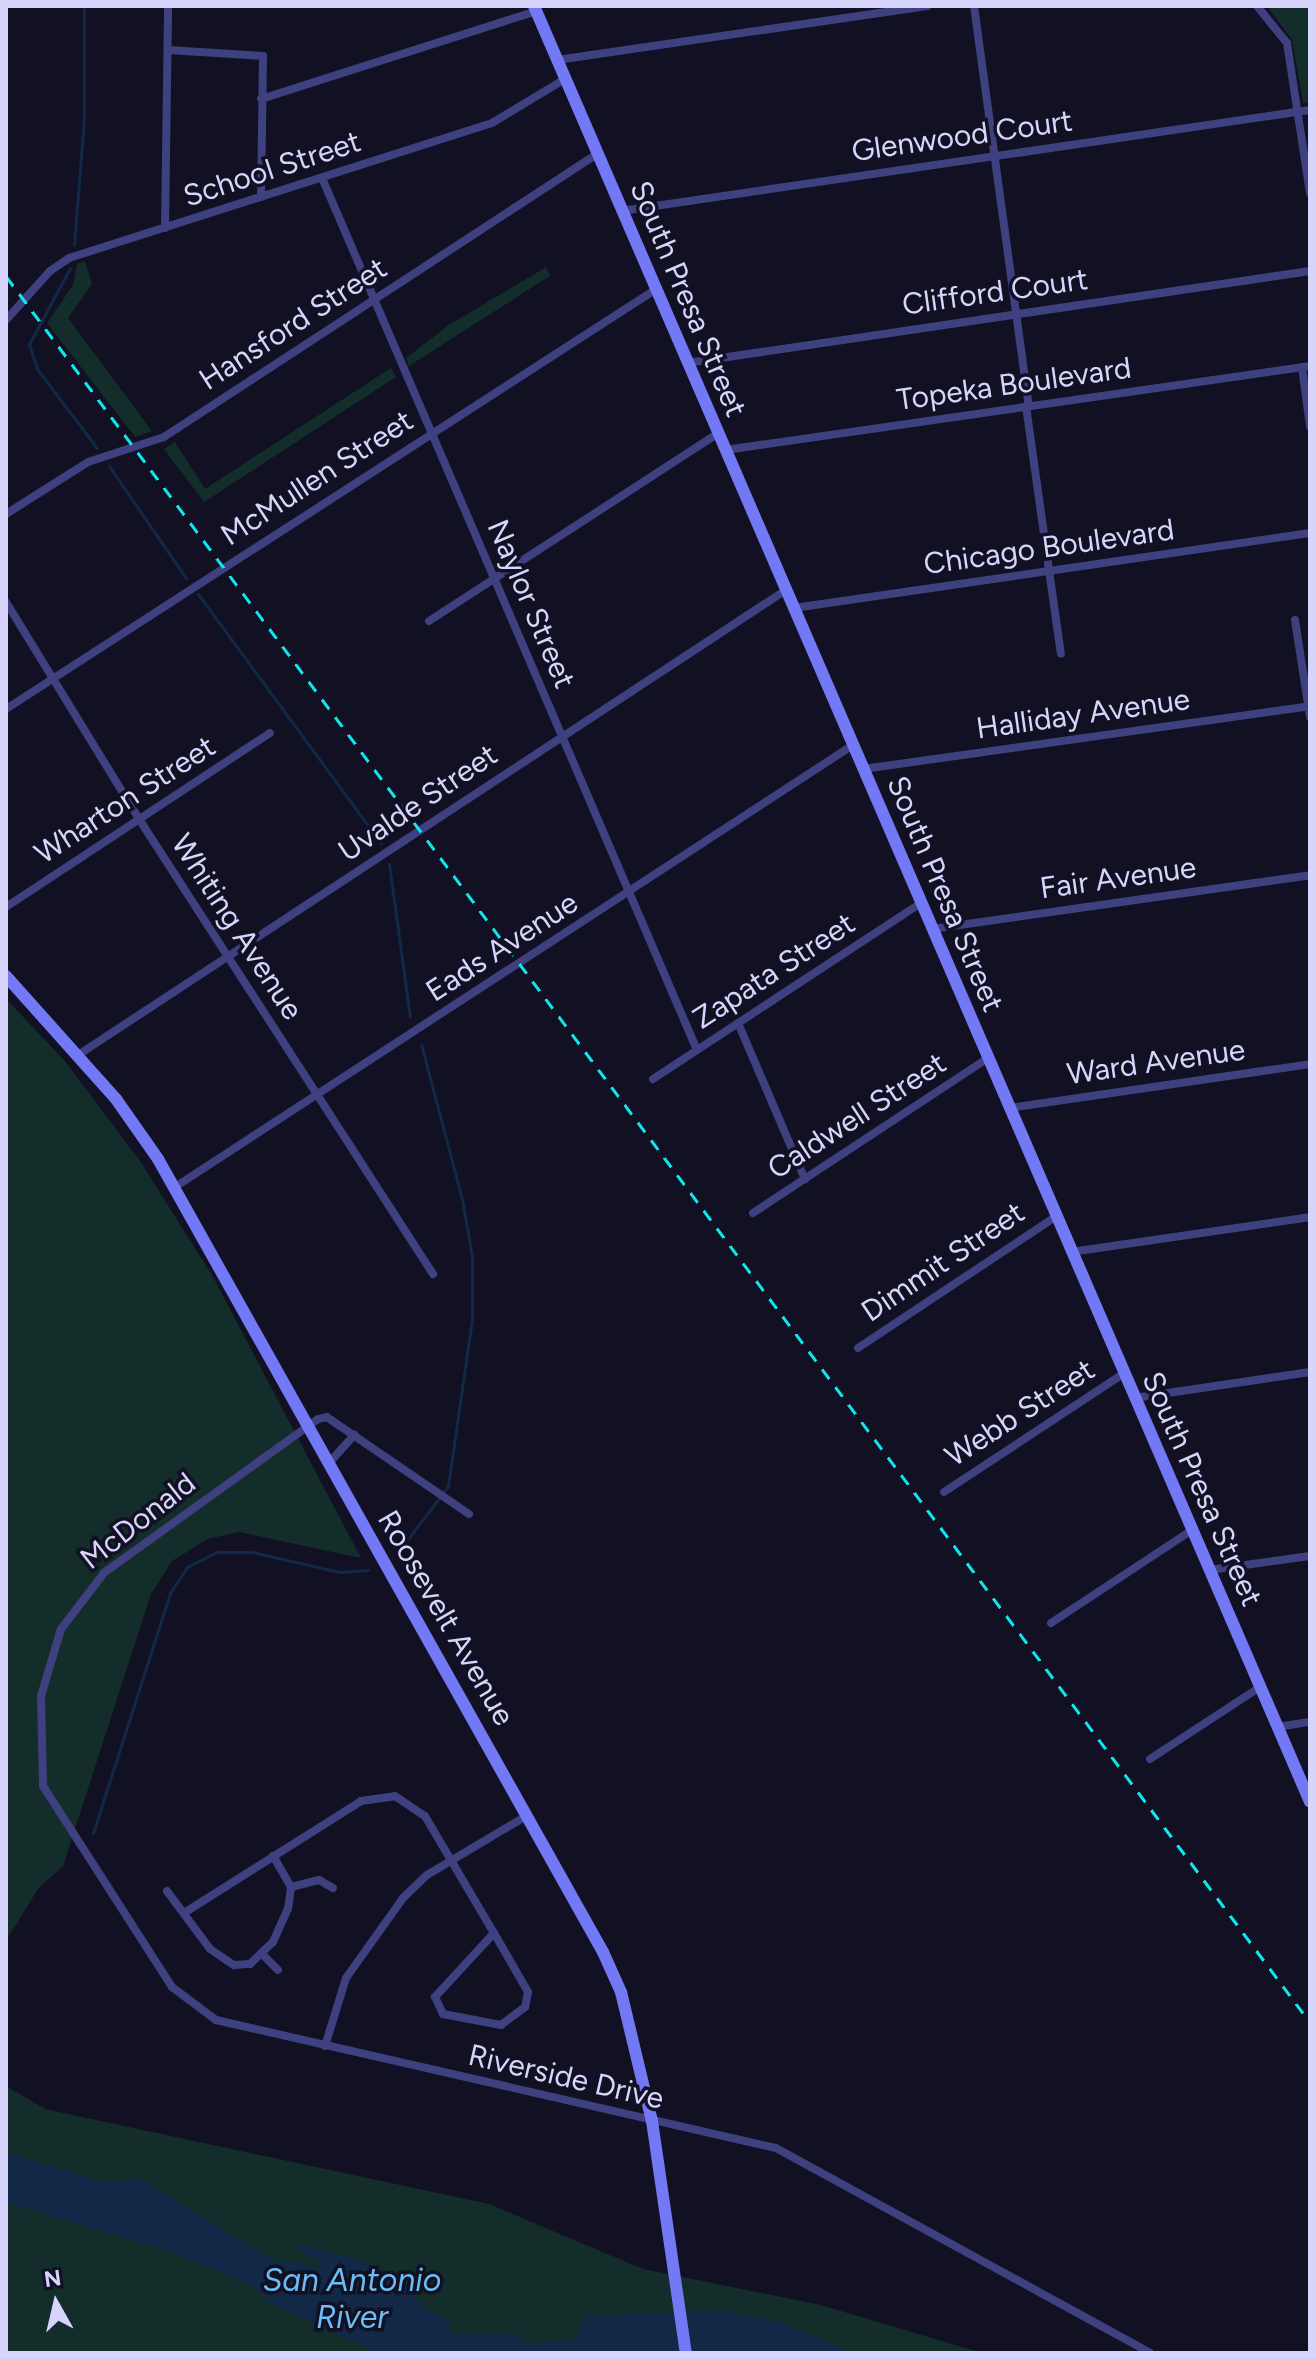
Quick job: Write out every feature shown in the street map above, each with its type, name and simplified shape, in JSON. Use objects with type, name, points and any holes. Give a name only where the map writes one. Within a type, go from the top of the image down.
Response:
[{"type":"main road","name":"South Presa Street","points":[[535,9],[1310,1802]]},
{"type":"main road","name":"Roosevelt Avenue","points":[[6,976],[116,1099],[175,1187],[528,1815],[621,1992],[652,2121],[686,2353]]},
{"type":"street","points":[[165,228],[168,6]]},
{"type":"street","points":[[557,60],[927,6]]},
{"type":"street","points":[[974,6],[1061,654]]},
{"type":"street","points":[[1257,6],[1287,43],[1310,193]]},
{"type":"street","points":[[261,99],[535,9]]},
{"type":"street","points":[[168,50],[263,56],[261,197]]},
{"type":"street","name":"School Street","points":[[6,320],[60,263],[506,118],[565,79]]},
{"type":"street","name":"Glenwood Court","points":[[621,211],[1310,110]]},
{"type":"street","name":"Hansford Street","points":[[6,514],[88,462],[164,437],[597,154]]},
{"type":"street","name":"Naylor Street","points":[[322,178],[697,1050]]},
{"type":"street","name":"Clifford Court","points":[[687,363],[1310,271]]},
{"type":"street","name":"McMullen Street","points":[[6,709],[655,290]]},
{"type":"street","points":[[1306,366],[1310,426]]},
{"type":"street","name":"Topeka Boulevard","points":[[725,450],[1306,366]]},
{"type":"street","points":[[429,621],[718,433]]},
{"type":"street","name":"Chicago Boulevard","points":[[794,608],[1310,533]]},
{"type":"street","name":"Uvalde Street","points":[[78,1055],[786,590]]},
{"type":"street","name":"Whiting Avenue","points":[[6,602],[139,819],[433,1274]]},
{"type":"street","points":[[1295,620],[1310,717]]},
{"type":"street","name":"Halliday Avenue","points":[[863,769],[1309,706]]},
{"type":"street","name":"Wharton Street","points":[[6,907],[270,733]]},
{"type":"street","name":"Eads Avenue","points":[[175,1187],[319,1096],[853,745]]},
{"type":"street","name":"Fair Avenue","points":[[932,929],[1310,875]]},
{"type":"street","name":"Zapata Street","points":[[653,1079],[921,903]]},
{"type":"street","points":[[738,1023],[805,1179]]},
{"type":"street","name":"Caldwell Street","points":[[753,1213],[988,1058]]},
{"type":"street","name":"Ward Avenue","points":[[1009,1108],[1310,1064]]},
{"type":"street","name":"Dimmit Street","points":[[858,1348],[1055,1217]]},
{"type":"street","points":[[1070,1252],[1310,1217]]},
{"type":"street","points":[[1133,1398],[1310,1372]]},
{"type":"street","name":"Webb Street","points":[[944,1492],[1123,1374]]},
{"type":"street","points":[[308,1424],[327,1417],[469,1514]]},
{"type":"street","name":"McDonald","points":[[43,1786],[41,1696],[61,1629],[71,1613],[104,1573],[308,1424]]},
{"type":"street","points":[[329,1463],[354,1435]]},
{"type":"street","points":[[1051,1623],[1192,1530]]},
{"type":"street","points":[[1209,1570],[1310,1556]]},
{"type":"street","points":[[1150,1759],[1260,1687]]},
{"type":"street","points":[[1277,1727],[1310,1722]]},
{"type":"street","name":"Riverside Drive","points":[[43,1786],[186,2001],[216,2020],[776,2148],[1151,2353]]},
{"type":"street","points":[[184,1913],[361,1801],[383,1795],[418,1807],[451,1860],[494,1933],[528,1992],[525,2007],[501,2025],[443,2014],[434,2001],[446,1979],[494,1933]]},
{"type":"street","points":[[325,2046],[333,2009],[362,1949],[403,1898],[451,1860],[528,1815]]},
{"type":"street","points":[[167,1891],[225,1961],[245,1965],[263,1955],[284,1920],[291,1887],[273,1856]]},
{"type":"street","points":[[291,1887],[319,1880],[333,1888]]},
{"type":"street","points":[[263,1955],[278,1970]]},
{"type":"green space","points":[[1267,6],[1310,6],[1310,102],[1303,103],[1292,40]]},
{"type":"green space","points":[[85,261],[92,284],[68,318],[152,431],[135,437],[47,323],[73,285],[77,264]]},
{"type":"green space","points":[[546,267],[550,276],[409,366],[406,358],[449,325]]},
{"type":"green space","points":[[391,368],[396,377],[204,502],[164,449],[175,442],[205,489]]},
{"type":"green space","points":[[6,999],[65,1061],[140,1161],[212,1275],[361,1558],[239,1532],[208,1539],[172,1561],[151,1594],[63,1866],[38,1889],[6,1941]]},
{"type":"green space","points":[[6,2086],[45,2109],[489,2204],[643,2269],[821,2305],[982,2353],[6,2353]]},
{"type":"water","name":"San Antonio River","points":[[6,2153],[107,2183],[139,2178],[276,2262],[297,2262],[320,2271],[321,2262],[297,2249],[297,2244],[364,2261],[407,2288],[427,2310],[447,2318],[452,2333],[513,2333],[527,2343],[575,2340],[587,2316],[725,2311],[784,2323],[852,2353],[377,2353],[265,2301],[264,2295],[247,2283],[172,2252],[6,2202]]},
{"type":"waterway","points":[[74,245],[84,118],[84,6]]},
{"type":"waterway","points":[[70,268],[29,344],[37,369],[97,448]]},
{"type":"waterway","points":[[109,466],[186,578]]},
{"type":"waterway","points":[[198,594],[381,843]]},
{"type":"waterway","points":[[389,864],[410,1017]]},
{"type":"waterway","points":[[396,1555],[448,1486],[472,1320],[472,1257],[462,1199],[421,1044]]},
{"type":"waterway","points":[[93,1833],[170,1593],[187,1567],[217,1552],[252,1552],[340,1572],[368,1570]]},
{"type":"railway","points":[[6,276],[1310,2022]]}]
